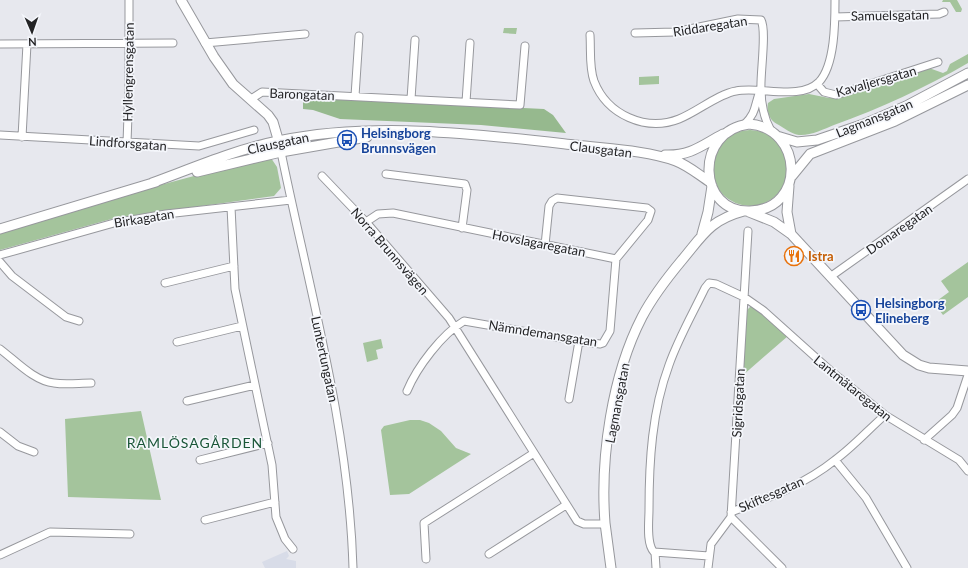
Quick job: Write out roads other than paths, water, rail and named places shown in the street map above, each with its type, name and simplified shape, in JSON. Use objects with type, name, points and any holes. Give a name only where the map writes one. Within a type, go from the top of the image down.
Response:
[{"type":"main road","points":[[181,0],[205,42],[233,84],[268,115],[272,122],[281,152]]},
{"type":"main road","name":"Lagmansgatan","points":[[773,133],[795,142],[806,143],[817,140],[906,106],[968,73]]},
{"type":"main road","name":"Lagmansgatan","points":[[790,180],[803,161],[813,152],[895,121],[968,84]]},
{"type":"main road","points":[[791,234],[787,212],[790,180],[789,157],[785,148],[773,133],[756,125],[744,125],[728,131],[715,147],[710,159],[711,184],[723,202],[774,222],[791,234],[898,350],[910,360],[934,370],[968,371]]},
{"type":"main road","name":"Clausgatan","points":[[152,183],[230,154],[278,141],[338,133],[410,132],[492,136],[648,154],[675,155],[688,153],[728,131]]},
{"type":"main road","name":"Clausgatan","points":[[0,228],[152,183],[281,152],[333,142],[410,132]]},
{"type":"main road","name":"Clausgatan","points":[[648,154],[678,162],[691,168],[711,184]]},
{"type":"main road","points":[[747,211],[763,209],[778,200],[790,180]]},
{"type":"main road","name":"Lagmansgatan","points":[[702,235],[708,212],[711,184]]},
{"type":"main road","name":"Lagmansgatan","points":[[611,568],[606,524],[605,478],[608,444],[616,392],[625,359],[648,306],[669,276],[702,235],[718,221],[747,211]]},
{"type":"street","name":"Hyllengrensgatan","points":[[127,143],[129,86],[129,0]]},
{"type":"street","points":[[590,35],[594,81],[600,92],[613,108],[633,119],[649,124],[668,122],[687,115],[731,92],[799,92],[817,84],[828,66],[835,17],[835,0]]},
{"type":"street","name":"Samuelsgatan","points":[[835,17],[940,14],[944,12]]},
{"type":"street","name":"Riddaregatan","points":[[635,33],[675,32],[738,19],[761,20],[763,40],[760,91],[756,100],[755,112],[744,125]]},
{"type":"street","points":[[205,42],[305,34]]},
{"type":"street","points":[[355,96],[359,36]]},
{"type":"street","points":[[410,99],[414,40]]},
{"type":"street","points":[[0,44],[173,43]]},
{"type":"street","points":[[466,102],[470,43]]},
{"type":"street","points":[[22,137],[27,44]]},
{"type":"street","name":"Barongatan","points":[[251,99],[262,92],[520,105],[525,46]]},
{"type":"street","name":"Kavaljersgatan","points":[[817,84],[824,92],[836,95],[938,62]]},
{"type":"street","name":"Riddaregatan","points":[[760,91],[763,99],[763,114],[773,133]]},
{"type":"street","name":"Lindforsgatan","points":[[0,135],[199,146],[254,130]]},
{"type":"street","name":"Luntertungatan","points":[[281,152],[342,446],[351,519],[353,568]]},
{"type":"street","points":[[386,174],[465,184],[468,190],[462,228]]},
{"type":"street","name":"Norra Brunnsvägen","points":[[322,176],[366,222],[456,328],[566,506],[580,523],[606,524]]},
{"type":"street","name":"Domaregatan","points":[[830,277],[968,179]]},
{"type":"street","points":[[545,245],[549,206],[552,201],[557,198],[648,208],[651,213],[648,220],[616,258]]},
{"type":"street","name":"Birkagatan","points":[[0,255],[114,223],[291,200]]},
{"type":"street","points":[[231,207],[235,289],[268,443],[273,472],[277,520],[287,541],[293,549]]},
{"type":"street","name":"Hovslagaregatan","points":[[366,222],[378,214],[388,212],[545,245],[616,258]]},
{"type":"street","name":"Sigridsgatan","points":[[731,514],[748,231]]},
{"type":"street","name":"Nämndemansgatan","points":[[456,328],[464,321],[471,321],[602,344],[608,335],[616,258]]},
{"type":"street","points":[[0,262],[12,276],[66,317],[79,321]]},
{"type":"street","points":[[165,283],[234,266]]},
{"type":"street","name":"Lantmätaregatan","points":[[656,552],[650,546],[650,466],[658,405],[668,366],[708,284],[711,283],[744,297],[764,312],[832,372],[885,415],[959,460],[968,471]]},
{"type":"street","points":[[177,342],[242,326]]},
{"type":"street","points":[[407,391],[413,376],[430,354],[456,328]]},
{"type":"street","points":[[568,399],[579,341]]},
{"type":"street","points":[[0,349],[33,374],[47,382],[57,384],[91,383]]},
{"type":"street","points":[[924,440],[958,408],[968,375]]},
{"type":"street","points":[[186,402],[255,385]]},
{"type":"street","name":"Skiftesgatan","points":[[731,514],[802,482],[835,460],[885,415]]},
{"type":"street","points":[[0,432],[18,446],[34,452]]},
{"type":"street","points":[[200,460],[268,443]]},
{"type":"street","points":[[426,559],[424,523],[534,452]]},
{"type":"street","points":[[835,460],[866,498],[907,568]]},
{"type":"street","points":[[205,520],[275,502]]},
{"type":"street","points":[[489,554],[566,506]]},
{"type":"street","points":[[708,568],[711,544],[731,514],[782,568]]},
{"type":"street","points":[[0,555],[50,532],[130,534]]},
{"type":"street","points":[[656,568],[656,552],[709,556]]},
{"type":"place","name":"Helsingborg Brunnsvägen","points":[[347,140]]},
{"type":"place","name":"Istra","points":[[794,256]]},
{"type":"place","name":"Helsingborg Elineberg","points":[[861,310]]},
{"type":"district","name":"RAMLÖSAGÅRDEN","points":[[195,442]]}]
